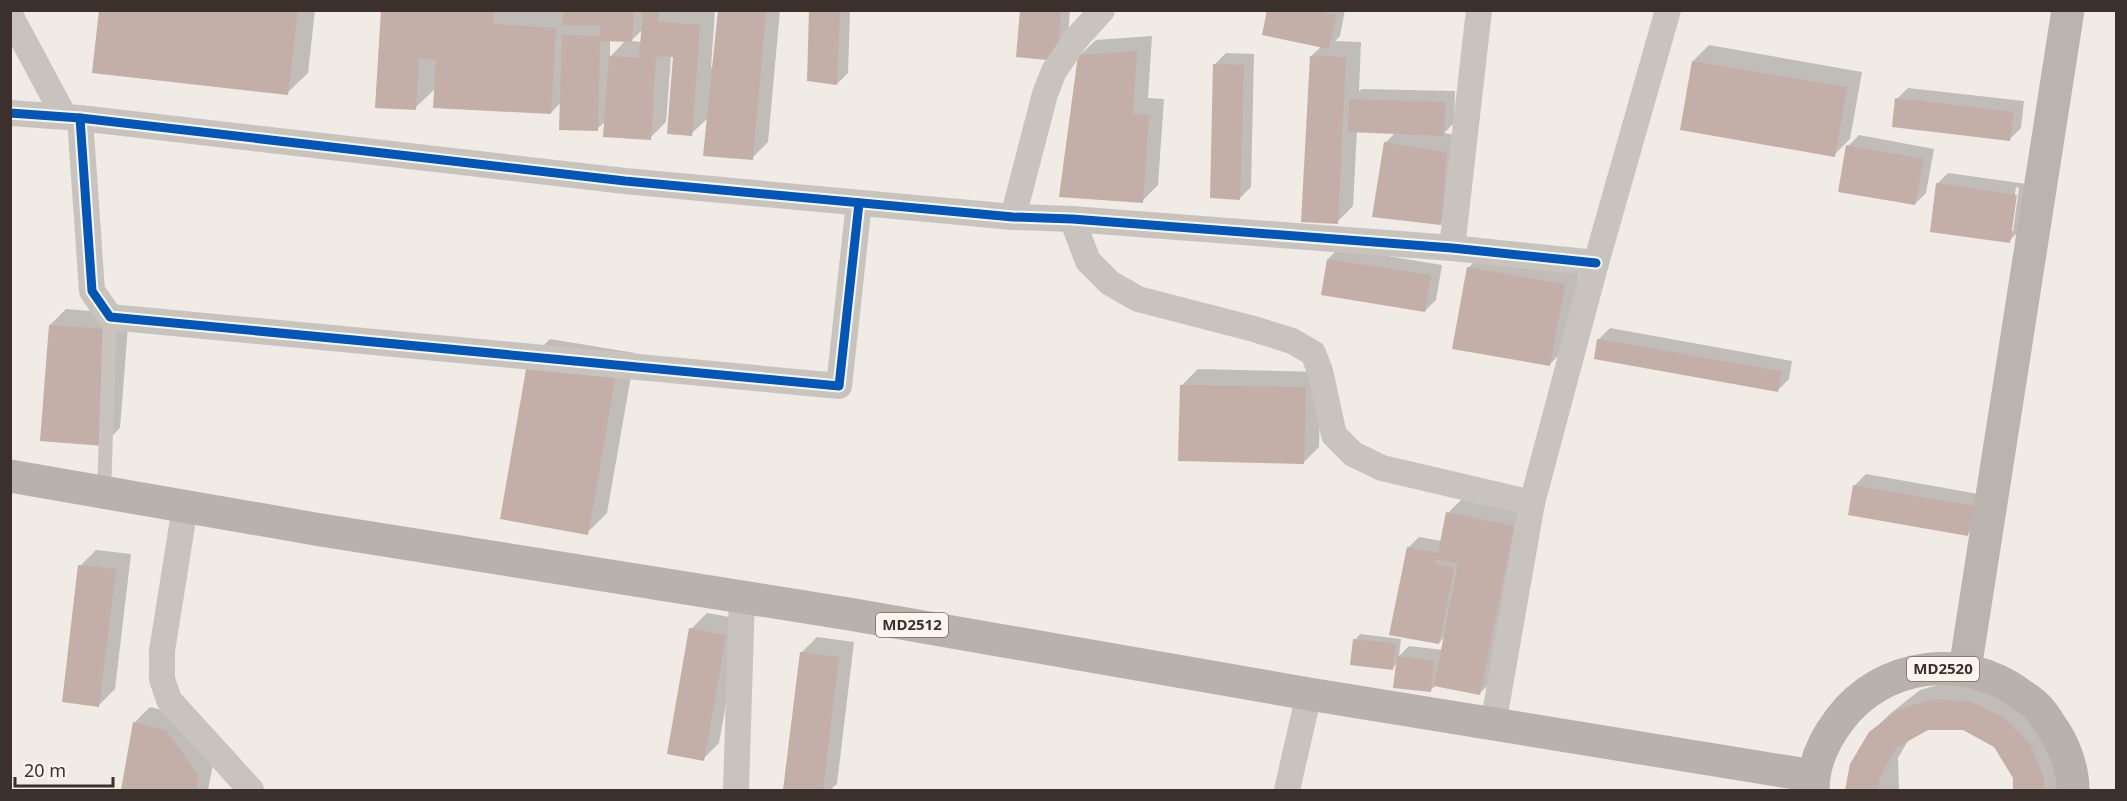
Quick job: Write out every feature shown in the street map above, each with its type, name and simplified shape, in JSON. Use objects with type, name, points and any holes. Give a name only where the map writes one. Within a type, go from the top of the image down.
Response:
[{"type":"main road","name":"MD2520","points":[[1965,669],[2068,10]]},
{"type":"main road","name":"MD2512","points":[[10,476],[185,507],[742,597],[1493,725],[1813,783]]},
{"type":"main road","name":"MD2520","points":[[1813,783],[1826,737],[1851,704],[1885,680],[1924,669],[1965,669],[2004,682],[2038,707],[2061,741],[2073,780],[2073,790]]},
{"type":"street","points":[[1013,217],[1045,94],[1054,71],[1076,39],[1102,10]]},
{"type":"street","points":[[1452,248],[1479,10]]},
{"type":"street","points":[[1493,725],[1532,503],[1596,263],[1668,10]]},
{"type":"street","points":[[10,15],[72,117],[92,291],[110,317],[839,386],[860,203]]},
{"type":"street","points":[[10,113],[72,117],[625,181],[1013,217],[1072,219],[1452,248],[1596,263]]},
{"type":"street","points":[[1072,219],[1088,261],[1110,283],[1138,299],[1254,329],[1292,341],[1314,353],[1334,435],[1353,454],[1382,468],[1532,503]]},
{"type":"street","points":[[185,507],[162,651],[162,679],[169,700],[251,790]]},
{"type":"street","points":[[736,790],[742,597]]},
{"type":"street","points":[[1287,790],[1309,694]]},
{"type":"lane","points":[[104,492],[110,317]]},
{"type":"building","points":[[99,10],[298,10],[288,95],[92,73]]},
{"type":"building","points":[[381,10],[494,10],[493,24],[556,28],[551,114],[433,108],[436,59],[419,58],[416,110],[375,108]]},
{"type":"building","points":[[563,10],[634,10],[632,42],[600,41],[598,131],[559,130],[562,35],[600,36],[601,26],[563,25]]},
{"type":"building","points":[[643,10],[659,10],[658,22],[700,25],[692,136],[667,134],[673,57],[656,56],[651,140],[603,137],[609,56],[639,58]]},
{"type":"building","points":[[718,10],[766,10],[753,160],[703,156]]},
{"type":"building","points":[[809,10],[840,10],[837,85],[807,81]]},
{"type":"building","points":[[1020,10],[1061,10],[1057,61],[1016,57]]},
{"type":"building","points":[[1267,10],[1311,10],[1336,15],[1329,49],[1262,35]]},
{"type":"building","points":[[1137,51],[1133,114],[1149,115],[1143,203],[1059,197],[1078,55]]},
{"type":"building","points":[[1310,56],[1346,57],[1338,224],[1301,222]]},
{"type":"building","points":[[1692,61],[1847,87],[1835,157],[1680,130]]},
{"type":"building","points":[[1213,64],[1244,65],[1240,200],[1210,198]]},
{"type":"building","points":[[1895,98],[2014,112],[2010,141],[1892,127]]},
{"type":"building","points":[[1349,99],[1445,102],[1444,136],[1348,132]]},
{"type":"building","points":[[1384,142],[1447,152],[1441,225],[1372,217]]},
{"type":"building","points":[[1846,145],[1924,159],[1915,205],[1838,192]]},
{"type":"building","points":[[1936,183],[2017,195],[2010,243],[1930,232]]},
{"type":"building","points":[[1327,259],[1431,275],[1425,312],[1321,295]]},
{"type":"building","points":[[1467,267],[1565,284],[1550,366],[1452,349]]},
{"type":"building","points":[[49,325],[114,330],[104,446],[40,441]]},
{"type":"building","points":[[1597,339],[1782,371],[1778,392],[1594,359]]},
{"type":"building","points":[[528,358],[616,373],[588,535],[500,519]]},
{"type":"building","points":[[1180,385],[1306,387],[1304,464],[1178,461]]},
{"type":"building","points":[[1853,485],[1974,506],[1968,536],[1848,515]]},
{"type":"building","points":[[1446,512],[1514,526],[1480,695],[1434,686],[1458,563],[1436,560],[1435,564],[1454,568],[1439,644],[1389,635],[1407,547],[1438,553]]},
{"type":"building","points":[[78,565],[116,569],[99,707],[62,702]]},
{"type":"building","points":[[689,628],[726,635],[704,761],[667,754]]},
{"type":"building","points":[[1353,639],[1396,643],[1393,670],[1350,665]]},
{"type":"building","points":[[800,652],[839,657],[823,790],[783,790]]},
{"type":"building","points":[[1397,656],[1434,661],[1431,692],[1393,688]]},
{"type":"building","points":[[1934,699],[1971,702],[2004,717],[2030,744],[2044,779],[2044,790],[2013,790],[2013,778],[1994,747],[1963,730],[1928,730],[1896,748],[1879,779],[1879,790],[1845,790],[1850,764],[1869,732],[1898,710]]},
{"type":"building","points":[[133,722],[166,730],[198,775],[196,790],[121,790]]},
{"type":"cycle path","points":[[10,113],[80,118],[625,181],[1013,217],[1072,219],[1452,248],[1596,263]]},
{"type":"cycle path","points":[[80,118],[92,291],[110,317],[839,386],[859,203]]}]
